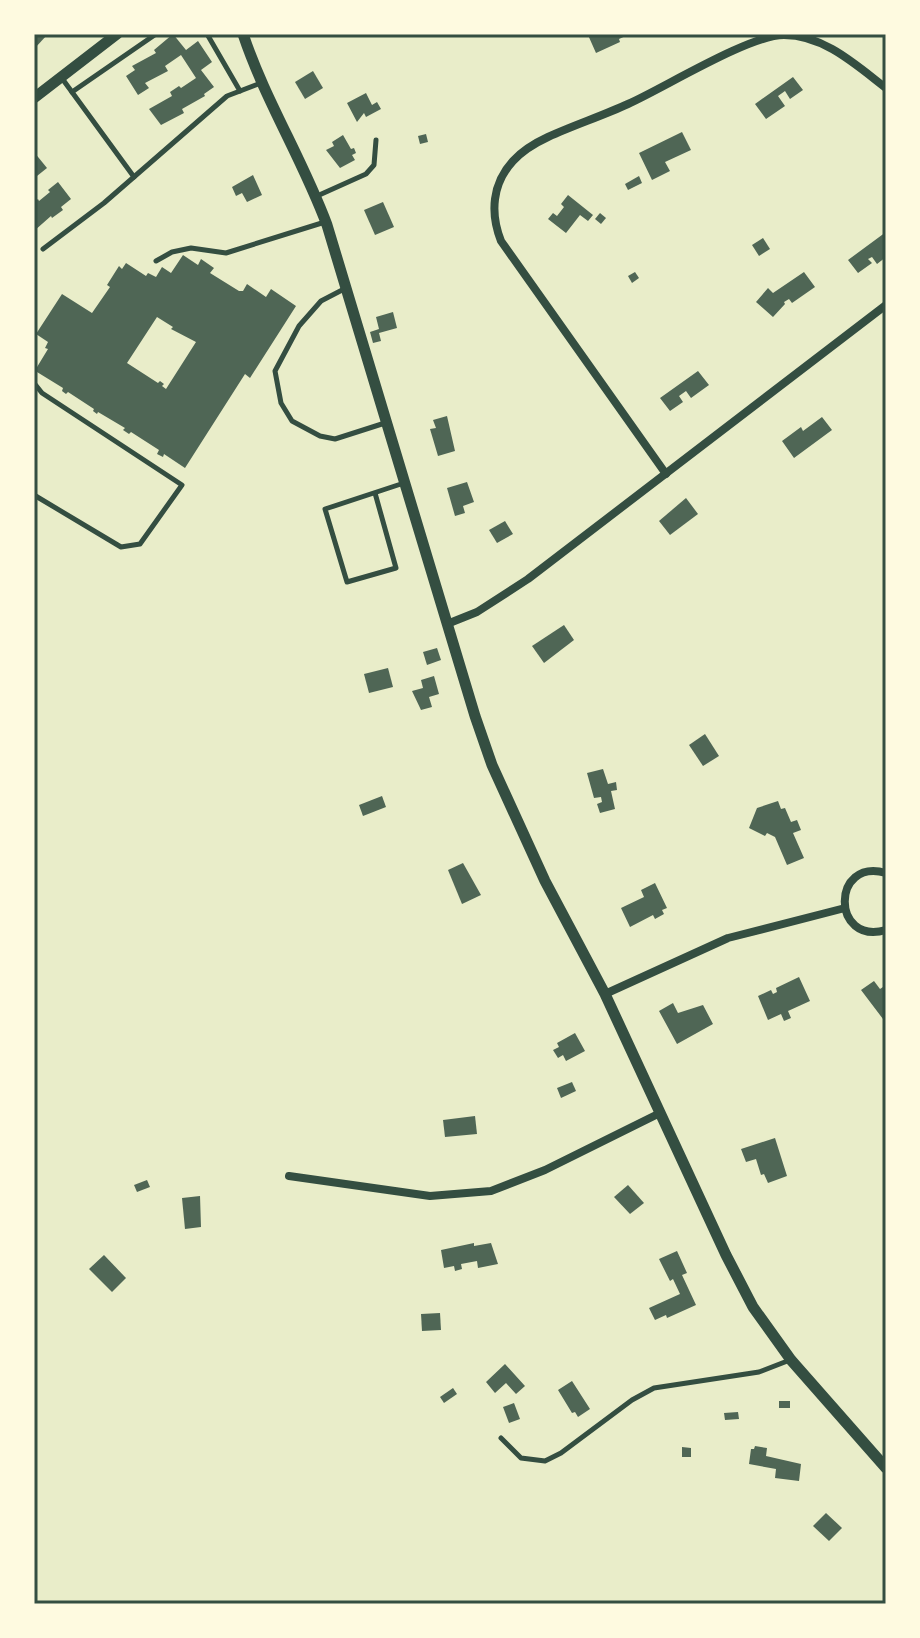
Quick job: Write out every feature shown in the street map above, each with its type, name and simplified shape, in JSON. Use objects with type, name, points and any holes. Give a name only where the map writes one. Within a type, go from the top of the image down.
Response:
[{"type":"street","points":[[34,98],[117,34]]},
{"type":"street","points":[[243,34],[262,83],[326,222],[492,765],[545,881],[605,994],[753,1307],[791,1360],[886,1468]]},
{"type":"street","points":[[666,474],[501,241],[493,215],[494,200],[504,174],[528,148],[548,137],[626,105],[767,37],[793,36],[825,45],[886,88]]},
{"type":"street","points":[[447,624],[504,597],[886,305]]},
{"type":"street","points":[[886,873],[872,870],[854,878],[845,895],[845,908],[850,920],[859,928],[871,932],[886,930]]},
{"type":"street","points":[[605,994],[728,938],[845,908]]},
{"type":"street","points":[[289,1176],[430,1196],[491,1191],[545,1170],[660,1113]]},
{"type":"lane","points":[[72,92],[156,34]]},
{"type":"lane","points":[[207,34],[240,91]]},
{"type":"lane","points":[[61,77],[134,177]]},
{"type":"lane","points":[[43,249],[134,177],[227,96],[262,83]]},
{"type":"lane","points":[[316,197],[366,174],[374,165],[376,140]]},
{"type":"lane","points":[[156,261],[172,252],[191,248],[226,253],[326,222]]},
{"type":"lane","points":[[347,287],[321,301],[299,326],[275,371],[281,403],[292,421],[320,436],[335,439],[387,422]]},
{"type":"lane","points":[[34,495],[121,547],[140,544],[182,485],[35,387]]},
{"type":"lane","points":[[375,493],[396,568],[347,582],[325,509],[405,483]]},
{"type":"lane","points":[[501,1438],[521,1458],[545,1461],[654,1388],[759,1372],[791,1360]]},
{"type":"building","points":[[34,34],[48,34],[34,49]]},
{"type":"building","points":[[173,34],[186,50],[198,41],[212,62],[201,70],[214,87],[182,109],[184,113],[161,125],[149,109],[172,96],[170,92],[179,86],[181,88],[196,78],[181,55],[165,66],[168,71],[145,83],[149,88],[138,95],[126,76],[135,70],[132,66],[156,53],[154,50]]},
{"type":"building","points":[[630,34],[596,53],[588,35]]},
{"type":"building","points":[[313,71],[323,88],[305,99],[295,82]]},
{"type":"building","points":[[793,77],[803,90],[790,99],[785,91],[778,96],[785,106],[766,119],[755,104]]},
{"type":"building","points":[[366,93],[372,105],[377,102],[381,109],[366,117],[364,113],[357,122],[347,103]]},
{"type":"building","points":[[682,132],[691,150],[665,162],[670,171],[652,180],[639,153]]},
{"type":"building","points":[[426,134],[428,142],[420,144],[418,136]]},
{"type":"building","points":[[343,135],[356,153],[352,155],[355,160],[340,168],[326,150]]},
{"type":"building","points":[[34,152],[47,168],[37,176],[34,172]]},
{"type":"building","points":[[253,175],[262,195],[247,202],[242,193],[236,196],[232,187]]},
{"type":"building","points":[[639,176],[642,183],[628,190],[625,184]]},
{"type":"building","points":[[58,182],[71,199],[61,207],[63,210],[34,231],[34,202],[50,192],[48,190]]},
{"type":"building","points":[[568,195],[593,215],[588,221],[580,215],[566,233],[548,219],[553,213],[557,216]]},
{"type":"building","points":[[383,202],[394,227],[375,235],[364,210]]},
{"type":"building","points":[[600,213],[606,218],[601,224],[595,219]]},
{"type":"building","points":[[886,232],[886,257],[877,264],[872,257],[868,259],[872,263],[858,273],[848,260]]},
{"type":"building","points":[[763,238],[770,249],[759,256],[752,245]]},
{"type":"building","points":[[183,255],[198,265],[201,259],[214,268],[210,273],[239,291],[243,291],[247,284],[266,297],[271,289],[296,306],[250,378],[245,374],[185,468],[164,454],[163,457],[157,454],[159,450],[34,372],[48,349],[45,348],[48,342],[36,334],[62,294],[92,313],[110,287],[107,285],[119,266],[122,269],[126,263],[146,276],[148,273],[156,277],[162,267],[171,273]],"holes":[[[157,317],[173,327],[171,329],[196,342],[166,389],[160,381],[158,383],[127,363]]]},
{"type":"building","points":[[635,272],[639,278],[632,283],[628,276]]},
{"type":"building","points":[[804,272],[815,287],[792,303],[789,299],[784,302],[773,317],[756,302],[768,288],[773,293]]},
{"type":"building","points":[[393,312],[397,328],[379,333],[381,341],[373,343],[370,332],[379,329],[376,317]]},
{"type":"building","points":[[698,371],[709,385],[691,398],[686,391],[679,396],[683,402],[670,411],[660,398]]},
{"type":"building","points":[[447,416],[455,451],[438,456],[430,429],[436,428],[433,420]]},
{"type":"building","points":[[822,417],[832,430],[794,458],[782,441]]},
{"type":"building","points":[[467,482],[474,502],[463,506],[465,513],[455,516],[447,488]]},
{"type":"building","points":[[686,498],[698,514],[670,535],[659,521]]},
{"type":"building","points":[[505,521],[513,534],[497,543],[489,530]]},
{"type":"building","points":[[564,625],[574,640],[544,663],[532,646]]},
{"type":"building","points":[[437,648],[441,660],[427,665],[423,652]]},
{"type":"building","points":[[388,668],[393,687],[369,693],[364,674]]},
{"type":"building","points":[[434,676],[439,694],[429,697],[432,707],[421,710],[412,691],[423,688],[421,680]]},
{"type":"building","points":[[705,734],[719,756],[703,766],[689,745]]},
{"type":"building","points":[[603,769],[608,784],[616,782],[617,790],[611,791],[615,809],[600,813],[597,804],[602,802],[601,797],[594,798],[587,773]]},
{"type":"building","points":[[382,796],[386,807],[363,816],[359,805]]},
{"type":"building","points":[[778,801],[791,822],[797,820],[801,830],[793,833],[804,858],[787,865],[775,837],[749,828],[757,808]]},
{"type":"building","points":[[463,863],[481,895],[462,904],[448,870]]},
{"type":"building","points":[[655,883],[667,908],[662,910],[664,914],[655,919],[653,915],[630,927],[621,908],[644,897],[641,890]]},
{"type":"building","points":[[799,977],[810,1001],[788,1011],[791,1018],[784,1021],[781,1014],[768,1020],[758,996],[771,990],[773,994],[777,992],[776,988]]},
{"type":"building","points":[[874,981],[880,989],[886,985],[886,1017],[883,1019],[861,990]]},
{"type":"building","points":[[673,1003],[678,1013],[703,1005],[713,1024],[677,1044],[659,1011]]},
{"type":"building","points":[[575,1033],[585,1051],[566,1061],[563,1055],[558,1058],[553,1050],[559,1047],[557,1043]]},
{"type":"building","points":[[572,1082],[576,1091],[561,1098],[557,1088]]},
{"type":"building","points":[[475,1116],[477,1134],[445,1137],[443,1120]]},
{"type":"building","points":[[775,1138],[787,1176],[768,1183],[764,1174],[761,1175],[756,1159],[746,1162],[741,1149]]},
{"type":"building","points":[[147,1180],[150,1187],[137,1192],[134,1185]]},
{"type":"building","points":[[628,1185],[644,1203],[630,1214],[614,1197]]},
{"type":"building","points":[[200,1196],[201,1227],[185,1229],[182,1198]]},
{"type":"building","points":[[474,1243],[474,1246],[491,1243],[498,1264],[478,1268],[477,1261],[461,1264],[462,1269],[455,1271],[454,1266],[444,1268],[441,1250]]},
{"type":"building","points":[[677,1251],[687,1273],[682,1275],[696,1305],[655,1320],[649,1308],[680,1294],[659,1259]]},
{"type":"building","points":[[104,1255],[126,1278],[112,1292],[89,1269]]},
{"type":"building","points":[[440,1313],[441,1330],[422,1331],[421,1314]]},
{"type":"building","points":[[505,1364],[525,1386],[516,1394],[506,1383],[495,1393],[486,1382]]},
{"type":"building","points":[[572,1381],[590,1409],[578,1417],[575,1412],[572,1413],[558,1390]]},
{"type":"building","points":[[453,1388],[457,1394],[444,1403],[440,1397]]},
{"type":"building","points":[[779,1401],[790,1401],[790,1408],[779,1408]]},
{"type":"building","points":[[514,1403],[520,1419],[509,1423],[503,1407]]},
{"type":"building","points":[[738,1412],[739,1419],[725,1420],[724,1413]]},
{"type":"building","points":[[755,1446],[767,1448],[766,1456],[801,1464],[799,1481],[775,1478],[776,1469],[749,1464],[751,1449]]},
{"type":"building","points":[[682,1447],[691,1448],[691,1457],[682,1457]]},
{"type":"building","points":[[826,1513],[842,1528],[829,1541],[813,1526]]}]
